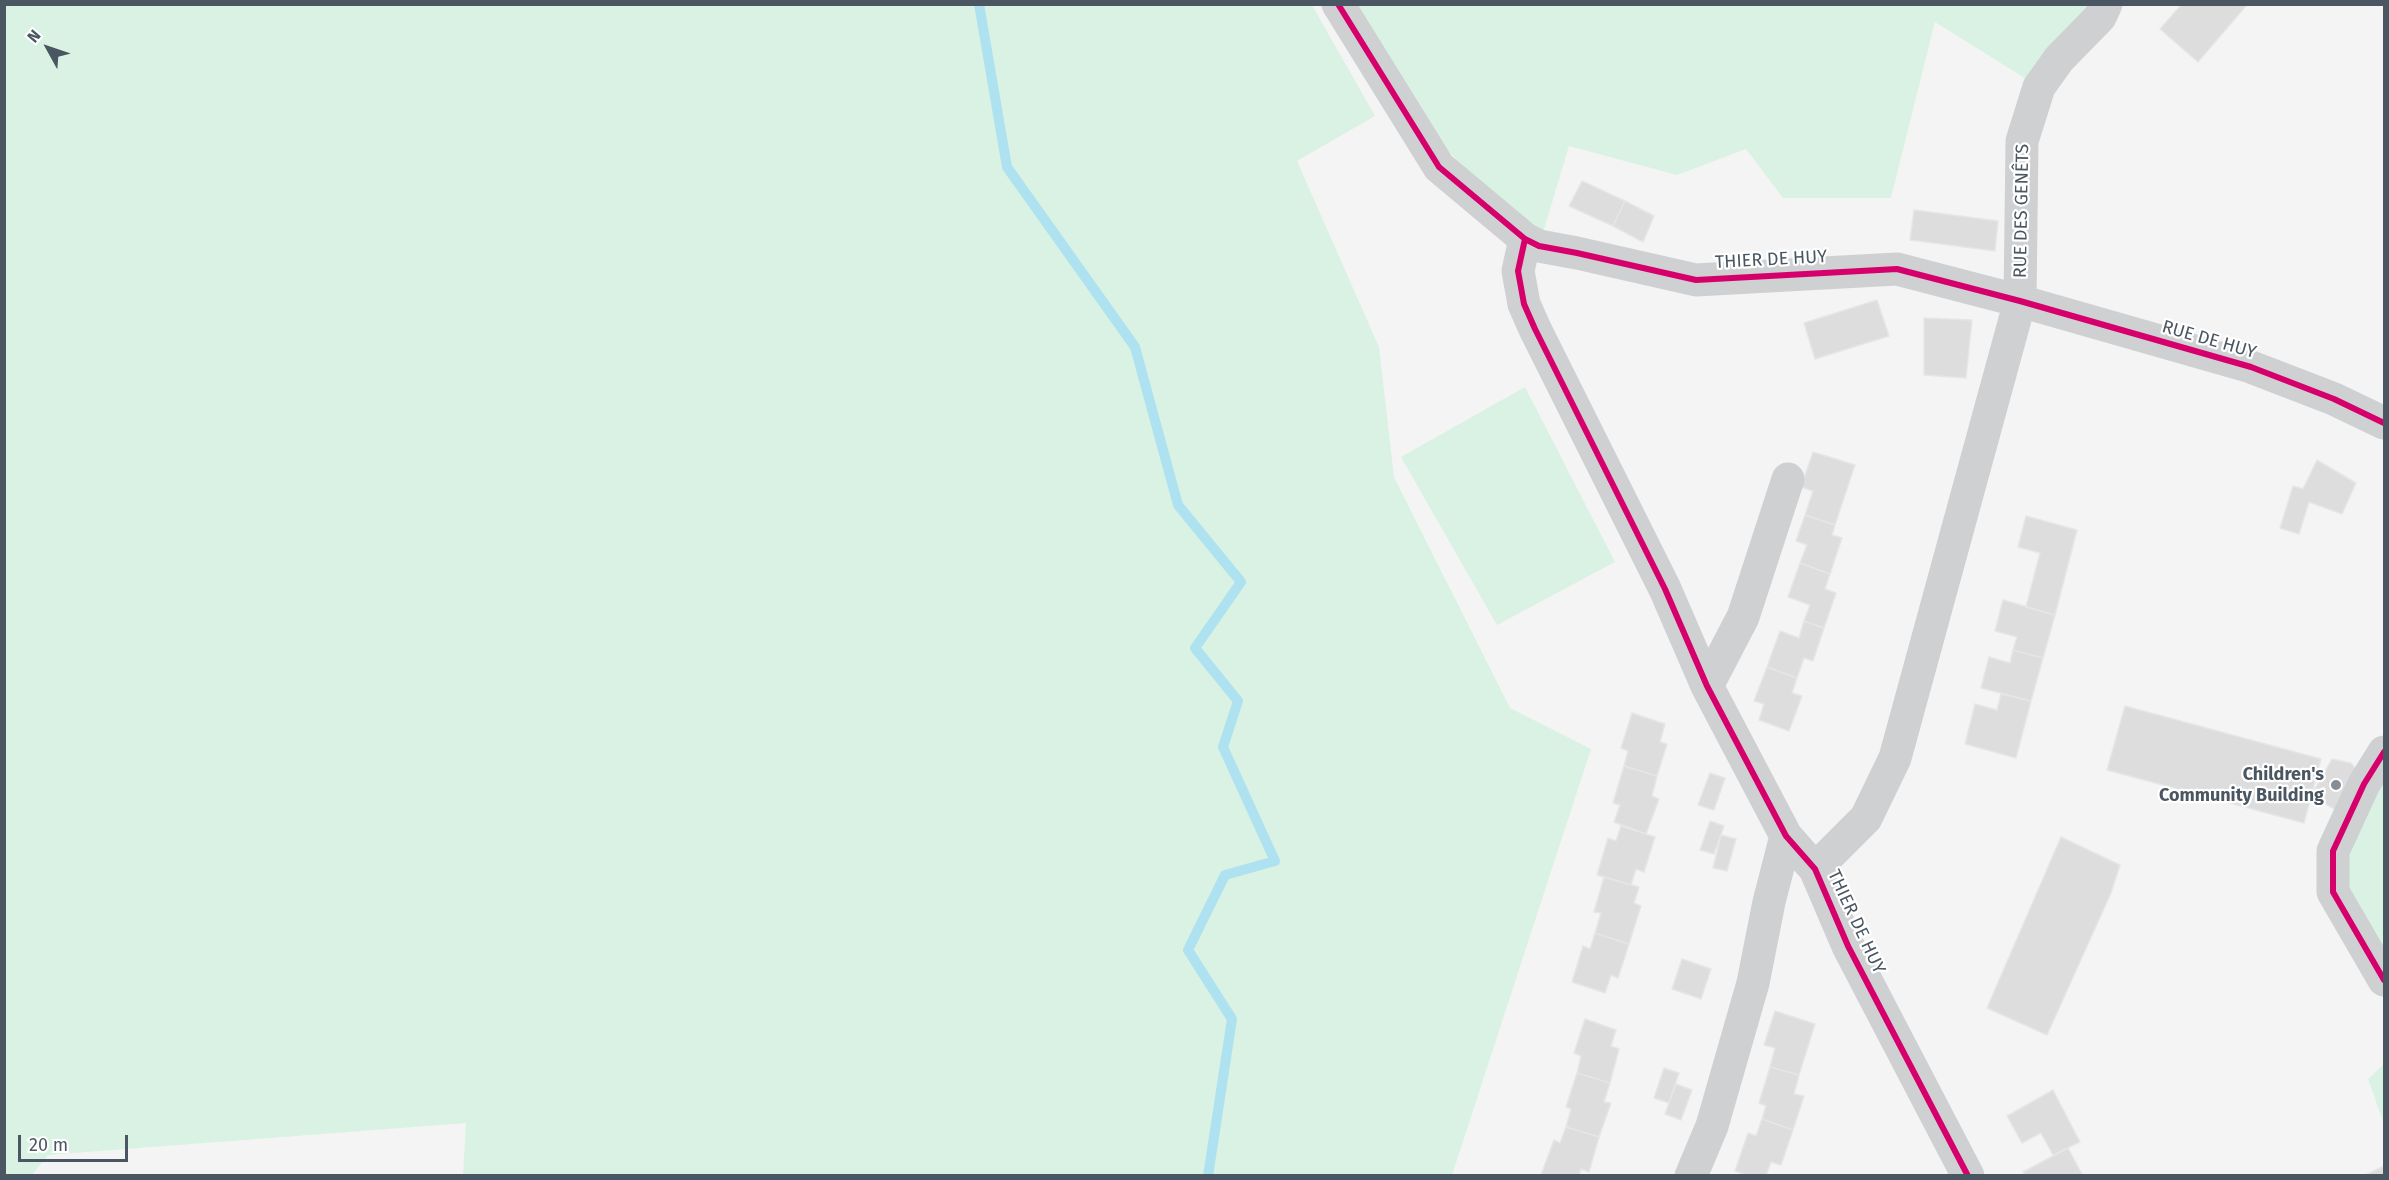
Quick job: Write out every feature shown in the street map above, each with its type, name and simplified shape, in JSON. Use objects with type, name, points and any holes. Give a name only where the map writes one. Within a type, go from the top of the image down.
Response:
[{"type":"street","name":"THIER DE HUY","points":[[1338,4],[1439,168],[1525,239],[1539,246],[1696,280],[1897,269],[2020,301],[1895,758],[1866,818],[1815,869]]},
{"type":"street","name":"RUE DES GENÊTS","points":[[2020,301],[2022,141],[2039,87],[2059,59],[2100,17],[2106,4]]},
{"type":"street","name":"THIER DE HUY","points":[[1525,239],[1518,271],[1524,304],[1665,589],[1707,686],[1786,836],[1815,869],[1848,946],[1968,1176]]},
{"type":"street","name":"RUE DE HUY","points":[[2020,301],[2251,367],[2334,399],[2385,423]]},
{"type":"street","points":[[1707,686],[1743,617],[1788,479]]},
{"type":"street","points":[[2385,752],[2364,784],[2332,851],[2333,892],[2385,980]]},
{"type":"street","points":[[1691,1176],[1712,1126],[1752,983],[1768,902],[1786,836]]},
{"type":"green space","points":[[4,5],[1312,5],[1375,116],[1297,161],[1379,347],[1394,477],[1510,708],[1591,749],[1452,1175],[463,1175],[466,1123],[48,1155],[32,1175],[5,1175]]},
{"type":"green space","points":[[1338,5],[2105,5],[2039,87],[1935,22],[1891,198],[1783,198],[1746,149],[1677,175],[1569,146],[1539,246],[1394,94]]},
{"type":"green space","points":[[1525,387],[1615,562],[1497,625],[1401,457]]},
{"type":"green space","points":[[2384,752],[2384,964],[2333,892]]},
{"type":"green space","points":[[2384,1064],[2384,1124],[2368,1079]]},
{"type":"building","points":[[2182,4],[2245,4],[2246,6],[2198,62],[2160,29]]},
{"type":"building","points":[[1582,181],[1625,201],[1613,226],[1569,206]]},
{"type":"building","points":[[1625,201],[1654,216],[1643,242],[1613,226]]},
{"type":"building","points":[[1914,210],[1998,221],[1995,251],[1910,240]]},
{"type":"building","points":[[1877,300],[1889,336],[1815,359],[1804,323]]},
{"type":"building","points":[[1924,318],[1972,320],[1966,378],[1924,375]]},
{"type":"building","points":[[1813,452],[1855,465],[1835,525],[1805,515],[1813,491],[1801,487]]},
{"type":"building","points":[[2317,460],[2356,483],[2342,514],[2309,502],[2299,534],[2280,528],[2293,486],[2303,489]]},
{"type":"building","points":[[1805,515],[1835,525],[1832,535],[1842,538],[1830,574],[1800,563],[1807,545],[1796,541]]},
{"type":"building","points":[[2026,516],[2077,530],[2055,615],[2026,607],[2040,553],[2018,547]]},
{"type":"building","points":[[1800,563],[1830,574],[1825,589],[1836,593],[1824,628],[1804,621],[1810,605],[1788,597]]},
{"type":"building","points":[[2003,600],[2055,615],[2043,658],[2013,650],[2017,637],[1995,631]]},
{"type":"building","points":[[1804,621],[1824,628],[1813,661],[1804,658],[1797,678],[1767,667],[1780,631],[1799,638]]},
{"type":"building","points":[[2013,650],[2043,658],[2031,701],[1981,688],[1989,657],[2010,663]]},
{"type":"building","points":[[1767,667],[1797,678],[1792,693],[1802,696],[1789,731],[1759,720],[1764,704],[1754,701]]},
{"type":"building","points":[[2001,694],[2031,701],[2016,758],[1965,744],[1975,704],[1997,710]]},
{"type":"building","points":[[2125,706],[2321,759],[2304,823],[2107,770]]},
{"type":"building","points":[[1632,713],[1665,724],[1660,742],[1667,744],[1657,776],[1624,766],[1628,751],[1621,748]]},
{"type":"building","name":"Children's Community Building","points":[[2332,759],[2351,763],[2361,775],[2340,812],[2311,796]]},
{"type":"building","points":[[1624,766],[1657,776],[1652,796],[1659,799],[1646,834],[1614,822],[1620,805],[1613,803]]},
{"type":"building","points":[[1710,773],[1725,778],[1714,810],[1698,805]]},
{"type":"building","points":[[1710,821],[1724,826],[1714,854],[1700,850]]},
{"type":"building","points":[[1621,826],[1655,837],[1644,872],[1636,869],[1631,885],[1597,875],[1608,838],[1616,841]]},
{"type":"building","points":[[1721,835],[1736,839],[1727,871],[1713,868]]},
{"type":"building","points":[[2061,837],[2120,865],[2111,893],[2047,1035],[1987,1008]]},
{"type":"building","points":[[1604,877],[1639,887],[1634,903],[1641,906],[1629,944],[1595,933],[1601,913],[1594,912]]},
{"type":"building","points":[[1595,933],[1629,944],[1618,978],[1611,975],[1605,993],[1572,982],[1583,946],[1590,949]]},
{"type":"building","points":[[1682,959],[1711,969],[1701,999],[1672,989]]},
{"type":"building","points":[[1775,1011],[1815,1024],[1799,1075],[1770,1067],[1775,1048],[1764,1045]]},
{"type":"building","points":[[1585,1019],[1616,1030],[1611,1046],[1619,1049],[1610,1083],[1577,1073],[1581,1056],[1574,1053]]},
{"type":"building","points":[[1770,1067],[1799,1075],[1794,1094],[1804,1096],[1793,1130],[1762,1119],[1766,1106],[1759,1103]]},
{"type":"building","points":[[1664,1068],[1679,1073],[1669,1103],[1654,1098]]},
{"type":"building","points":[[1577,1073],[1610,1083],[1604,1102],[1611,1103],[1599,1137],[1566,1127],[1571,1109],[1566,1107]]},
{"type":"building","points":[[1676,1084],[1692,1090],[1681,1120],[1665,1114]]},
{"type":"building","points":[[2053,1090],[2080,1142],[2053,1155],[2041,1133],[2022,1143],[2007,1116]]},
{"type":"building","points":[[1762,1119],[1793,1130],[1781,1165],[1771,1162],[1766,1176],[1749,1176],[1735,1171],[1748,1133],[1756,1136]]},
{"type":"building","points":[[1566,1127],[1599,1137],[1589,1172],[1581,1169],[1579,1176],[1541,1175],[1554,1140],[1560,1143]]},
{"type":"building","points":[[2068,1148],[2083,1176],[2025,1176],[2023,1172]]},
{"type":"building","points":[[2384,1166],[2384,1176],[2363,1176]]},
{"type":"waterway","points":[[979,4],[1007,167],[1135,347],[1178,505],[1241,582],[1195,648],[1238,701],[1223,747],[1275,861],[1225,875],[1188,950],[1232,1019],[1208,1176]]},
{"type":"cycle path","points":[[1338,4],[1439,167],[1525,239],[1539,246],[1696,280],[1897,269],[2020,301],[2251,367],[2334,399],[2384,423]]},
{"type":"cycle path","points":[[1525,239],[1518,271],[1524,304],[1535,329],[1665,589],[1707,686],[1786,836],[1815,869],[1848,946],[1968,1176]]},
{"type":"cycle path","points":[[2384,752],[2364,784],[2333,851],[2333,892],[2384,980]]},
{"type":"place","name":"Children's Community Building","points":[[2336,785]]}]
